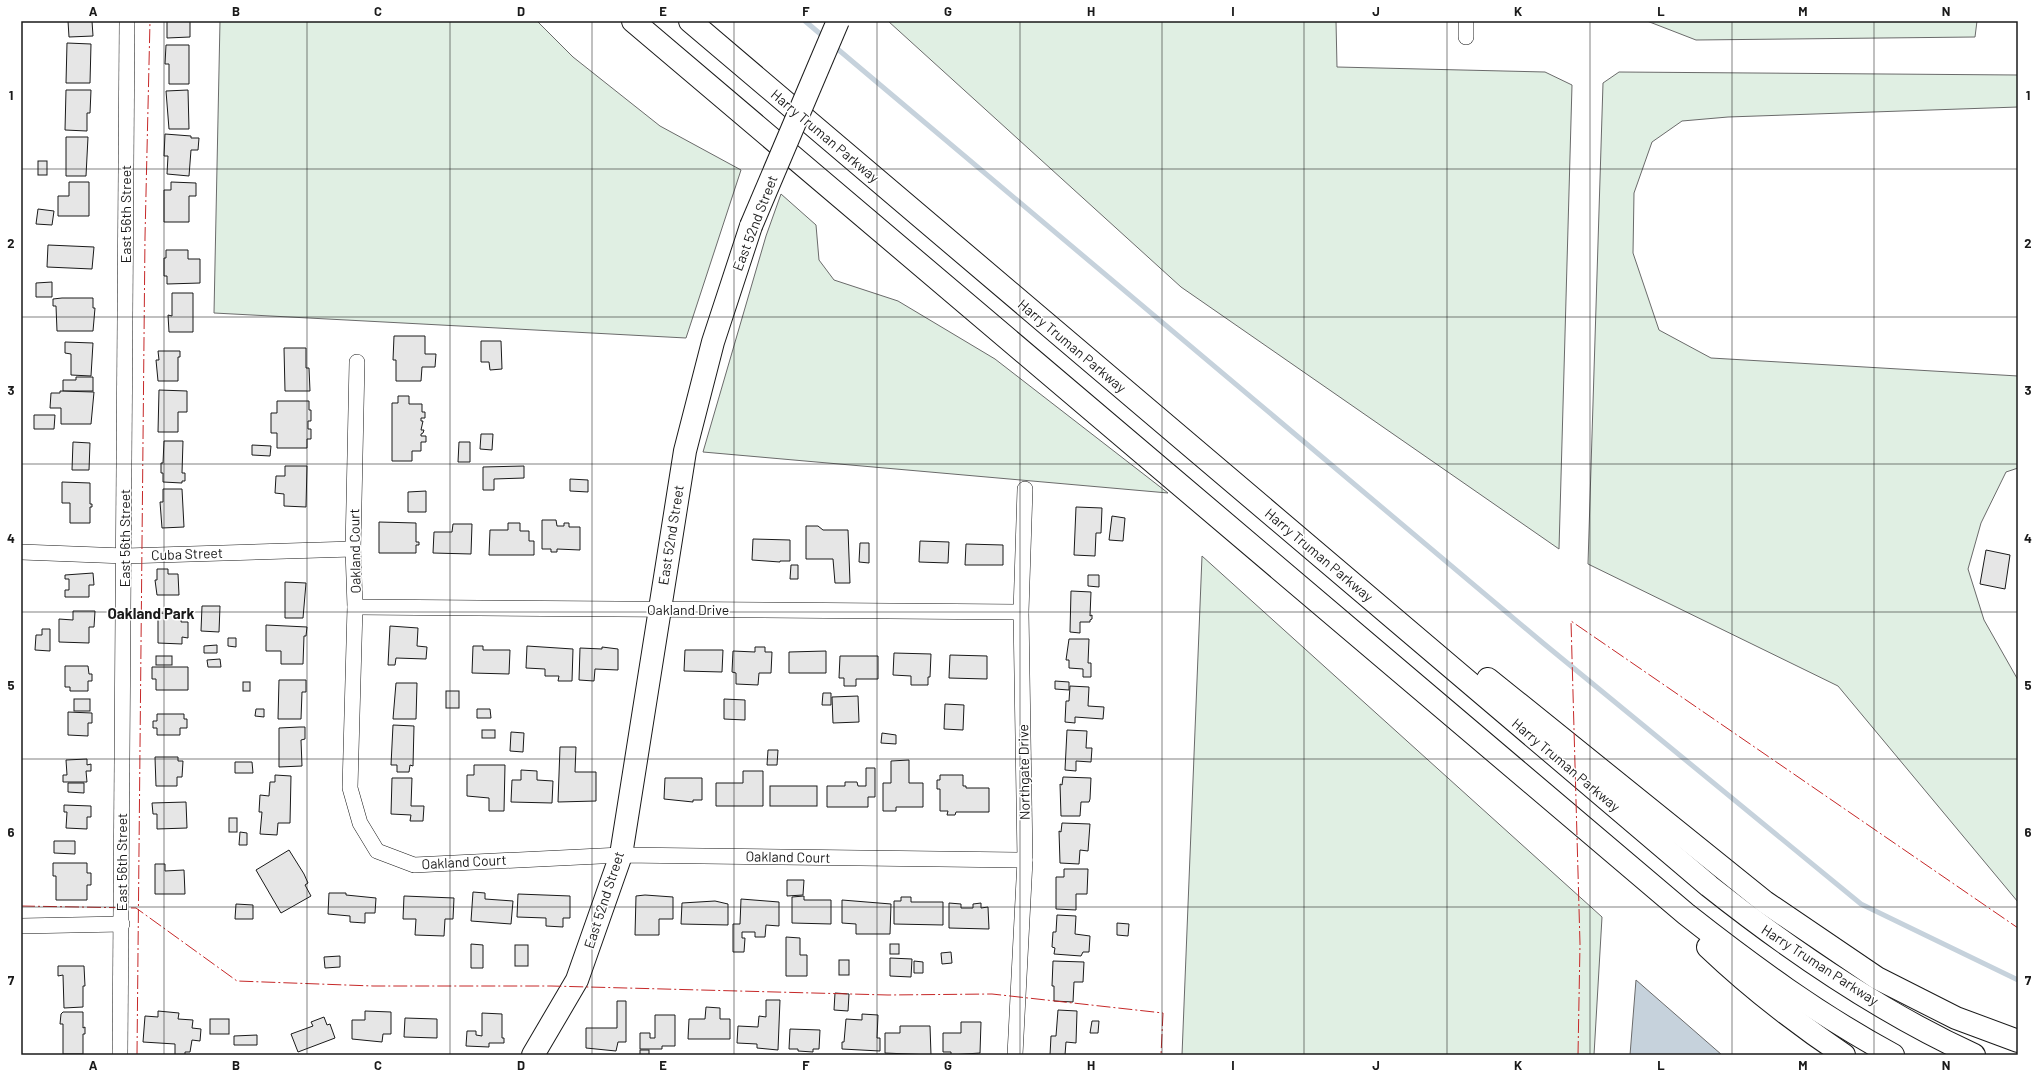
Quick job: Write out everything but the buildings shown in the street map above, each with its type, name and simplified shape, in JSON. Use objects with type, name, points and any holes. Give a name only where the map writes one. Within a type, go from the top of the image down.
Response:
[{"type":"main road","points":[[633,21],[1586,830],[1736,954],[1787,990],[1893,1055]]},
{"type":"main road","name":"Harry Truman Parkway","points":[[690,21],[1674,856],[1758,924],[1807,960],[1857,992],[1909,1022],[1974,1055]]},
{"type":"main road","name":"East 52nd Street","points":[[533,1055],[577,980],[621,855],[658,610],[685,451],[713,342],[751,226],[838,21]]},
{"type":"main road","points":[[1115,382],[1765,902],[1877,978],[1956,1018],[2018,1041]]},
{"type":"main road","points":[[1586,830],[1737,975],[1781,1010],[1844,1055]]},
{"type":"street","name":"East 56th Street","points":[[120,1055],[125,556],[127,21]]},
{"type":"street","points":[[1466,21],[1466,37]]},
{"type":"street","name":"Oakland Court","points":[[357,362],[353,549],[355,607],[350,788],[360,823],[377,851],[414,865],[621,855],[1025,860]]},
{"type":"street","name":"Northgate Drive","points":[[1015,1055],[1025,860],[1021,612],[1025,489]]},
{"type":"street","name":"Cuba Street","points":[[21,552],[125,556],[353,549]]},
{"type":"street","name":"Oakland Drive","points":[[355,607],[1021,612]]},
{"type":"street","points":[[21,926],[122,924]]},
{"type":"green space","points":[[220,21],[537,21],[573,57],[660,126],[741,170],[686,338],[214,313]]},
{"type":"green space","points":[[888,21],[1336,21],[1337,67],[1545,72],[1572,85],[1559,549],[1181,287]]},
{"type":"green space","points":[[1647,21],[1977,21],[1975,37],[1696,40]]},
{"type":"green space","points":[[1619,72],[2018,75],[2018,107],[1728,117],[1682,121],[1652,142],[1634,193],[1633,253],[1659,330],[1711,358],[2018,376],[2018,468],[2006,472],[1981,523],[1968,569],[1984,620],[2018,680],[2018,902],[1838,686],[1588,564],[1603,83]]},
{"type":"green space","points":[[781,194],[816,225],[819,260],[834,280],[898,301],[995,359],[1168,493],[703,452],[766,236]]},
{"type":"green space","points":[[1202,556],[1602,917],[1594,1055],[1182,1055]]},
{"type":"shaded area","points":[[1636,980],[1722,1055],[1630,1055]]},
{"type":"waterway","points":[[805,21],[825,38]]},
{"type":"waterway","points":[[834,46],[1543,643],[1861,904],[2018,980]]},
{"type":"power","points":[[137,1055],[145,237],[150,21]]},
{"type":"power","points":[[1578,1055],[1580,944],[1571,621],[2018,928]]},
{"type":"power","points":[[21,906],[136,908],[237,981],[373,986],[551,986],[888,995],[992,994],[1163,1013],[1161,1055]]},
{"type":"district","name":"Oakland Park","points":[[151,614]]}]
